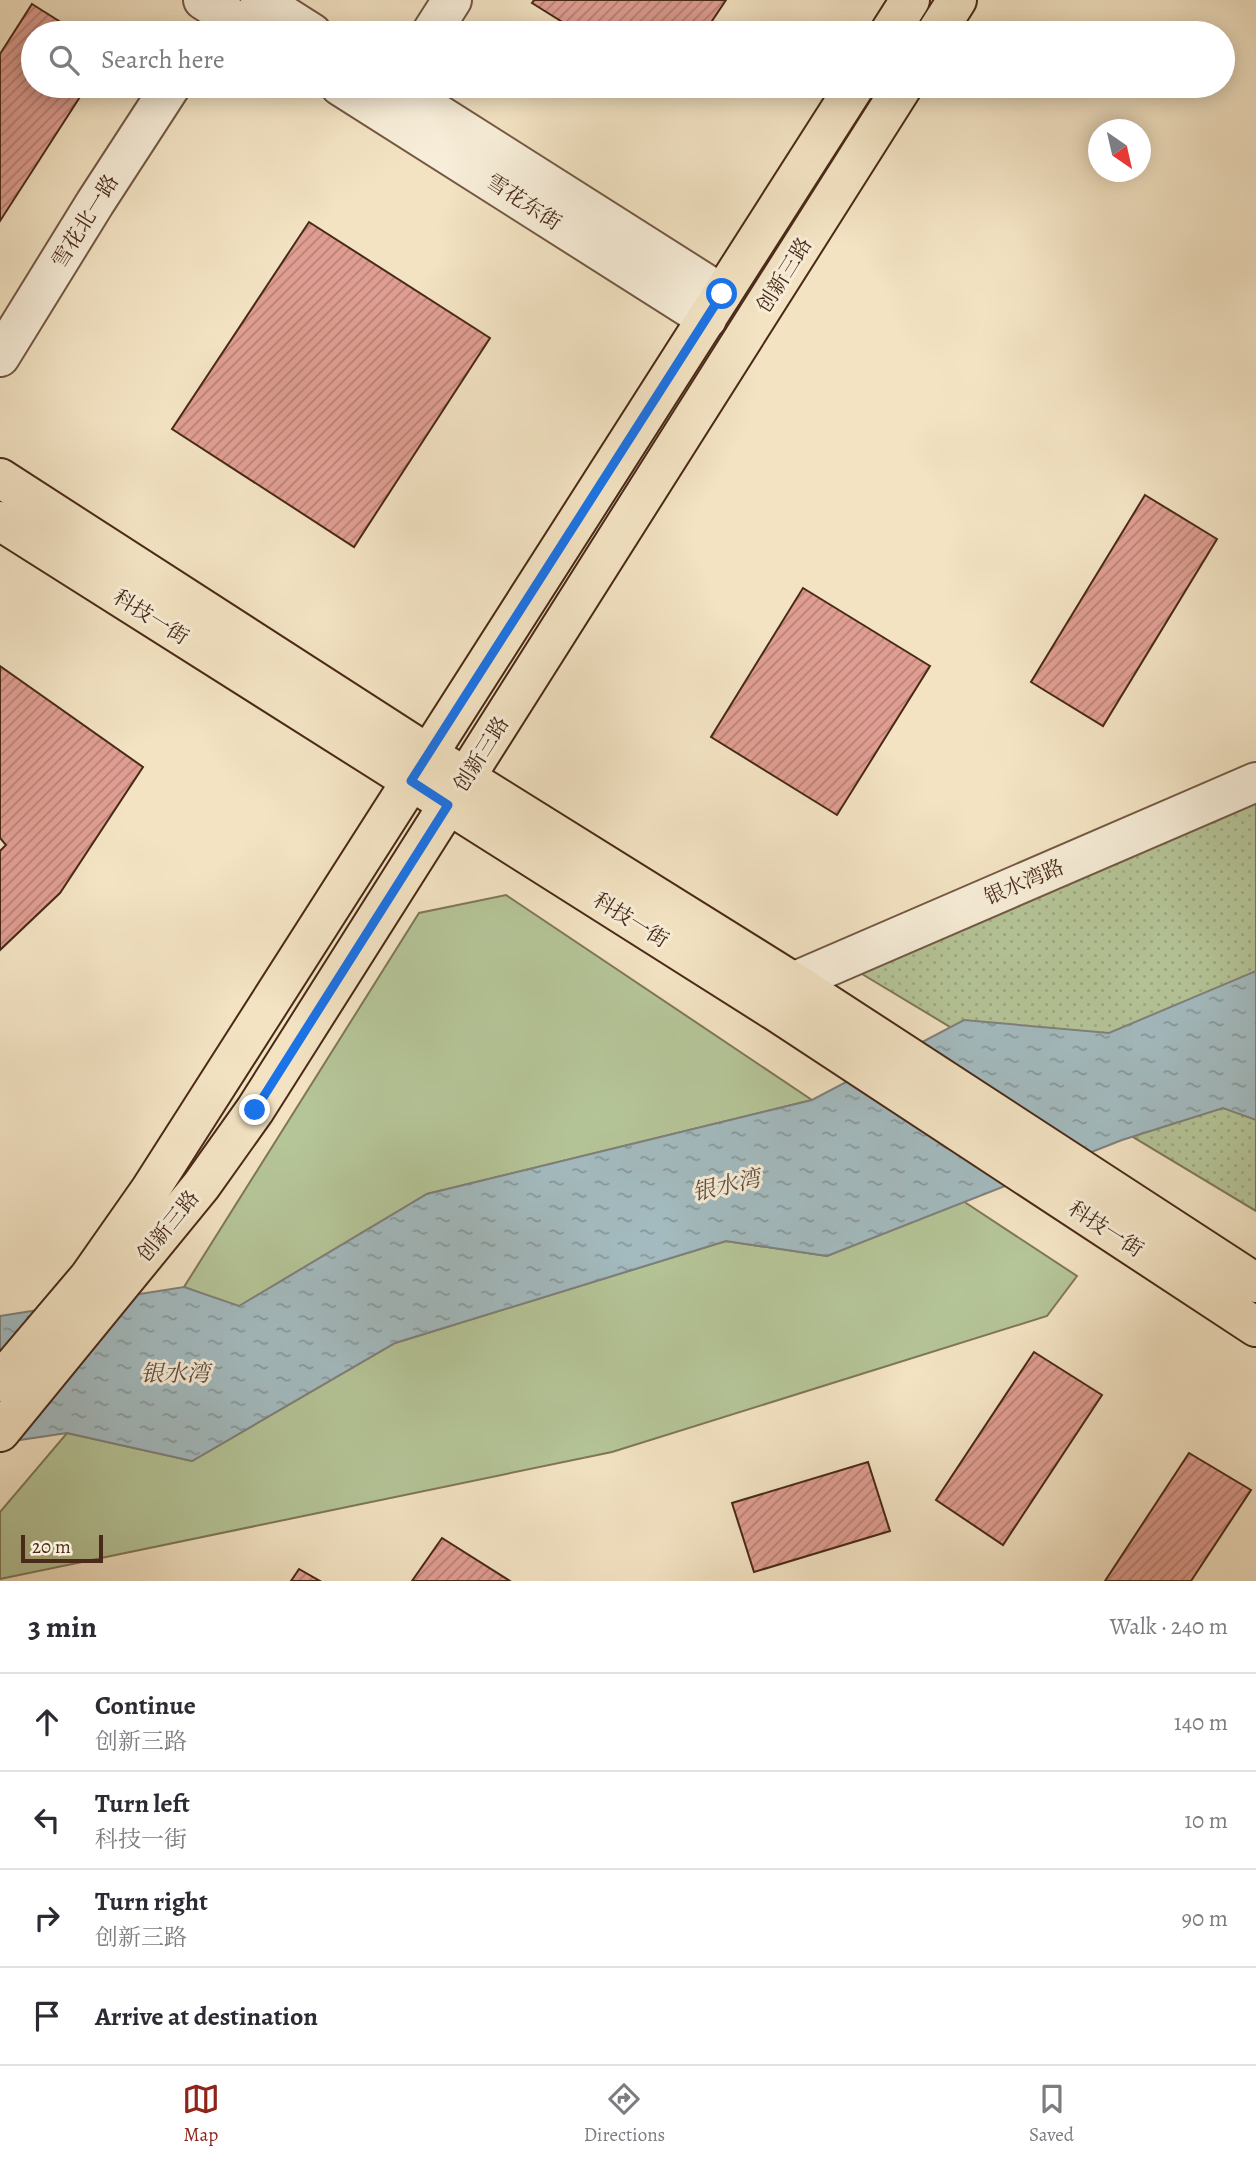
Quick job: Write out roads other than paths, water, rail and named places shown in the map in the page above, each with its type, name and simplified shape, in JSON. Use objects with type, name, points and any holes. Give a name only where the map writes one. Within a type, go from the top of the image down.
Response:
[{"type":"main road","points":[[896,21],[910,0]]},
{"type":"main road","points":[[944,21],[957,0]]},
{"type":"main road","name":"创新三路","points":[[0,1382],[89,1277],[150,1190],[847,98]]},
{"type":"main road","name":"创新三路","points":[[0,1432],[201,1185],[255,1110],[895,98]]},
{"type":"main road","name":"科技一街","points":[[0,478],[420,768]]},
{"type":"main road","name":"科技一街","points":[[0,521],[420,768],[790,994],[1142,1231],[1256,1327]]},
{"type":"main road","name":"科技一街","points":[[1142,1231],[1256,1283]]},
{"type":"street","points":[[260,0],[293,21]]},
{"type":"street","points":[[439,21],[452,0]]},
{"type":"street","name":"雪花北一路","points":[[0,357],[163,98]]},
{"type":"street","name":"雪花东街","points":[[401,98],[715,306]]},
{"type":"street","name":"银水湾路","points":[[790,994],[1256,782]]},
{"type":"water","name":"银水湾","points":[[1256,971],[1256,1120],[1223,1108],[1122,1140],[827,1256],[726,1241],[395,1343],[192,1461],[67,1433],[0,1443],[0,1316],[184,1287],[239,1306],[427,1194],[812,1100],[964,1020],[1109,1033]]}]
